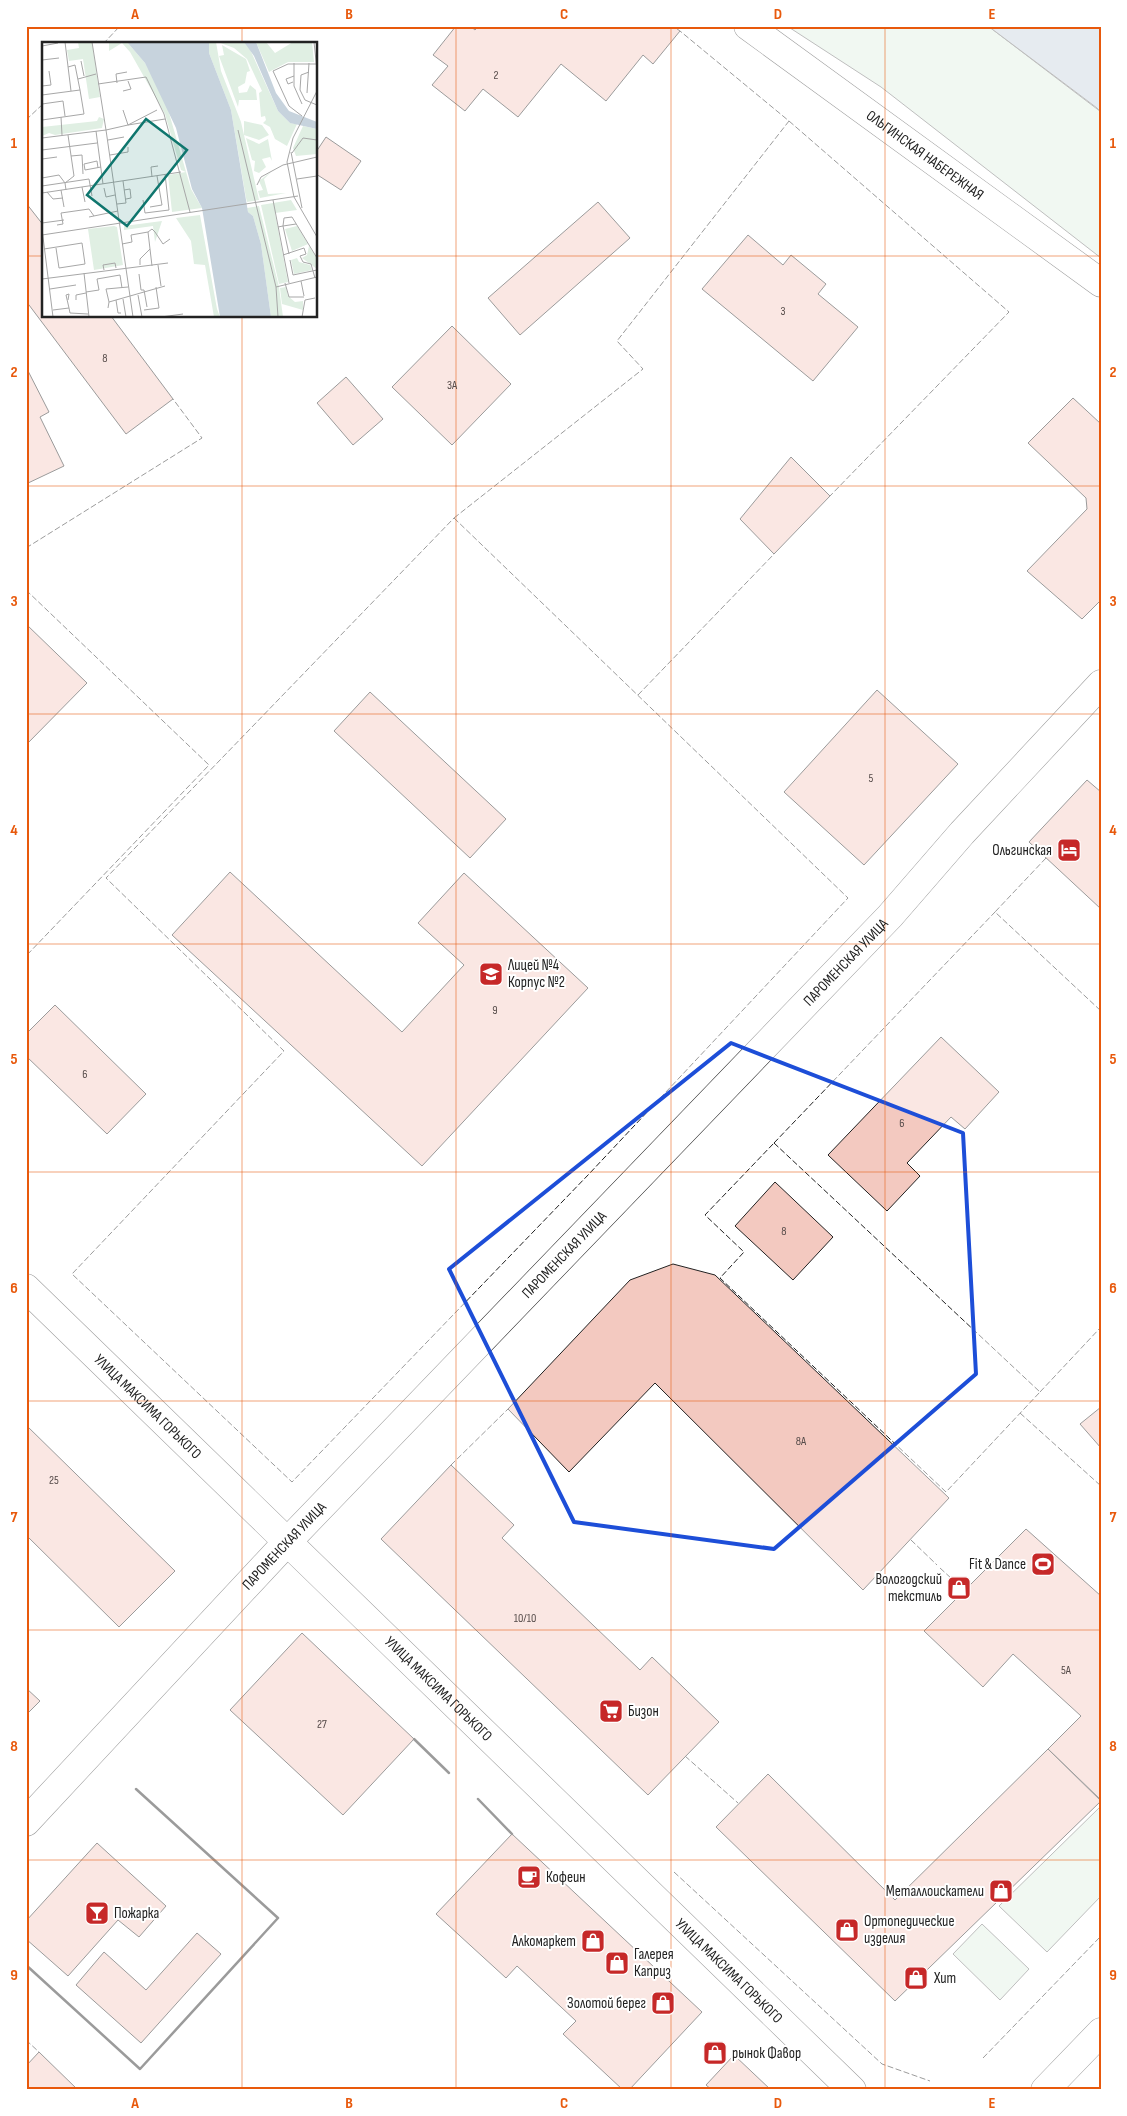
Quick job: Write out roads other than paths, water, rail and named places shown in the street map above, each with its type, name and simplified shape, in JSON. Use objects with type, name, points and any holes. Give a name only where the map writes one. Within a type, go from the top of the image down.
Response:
[{"type":"street","name":"ОЛЬГИНСКАЯ НАБЕРЕЖНАЯ","points":[[748,26],[1101,283]]},
{"type":"street","name":"ПАРОМЕНСКАЯ УЛИЦА","points":[[26,1822],[288,1541],[890,916],[962,833],[1101,684]]},
{"type":"street","name":"УЛИЦА МАКСИМА ГОРЬКОГО","points":[[26,1288],[852,2090]]},
{"type":"street","points":[[1045,2090],[1101,2032]]},
{"type":"place","name":"Ольгинская","points":[[1069,850]]},
{"type":"place","name":"Лицей №4 Корпус №2","points":[[491,974]]},
{"type":"place","name":"Fit & Dance","points":[[1043,1564]]},
{"type":"place","name":"Вологодский текстиль","points":[[959,1588]]},
{"type":"place","name":"Бизон","points":[[611,1711]]},
{"type":"place","name":"Кофеин","points":[[529,1877]]},
{"type":"place","name":"Металлоискатели","points":[[1001,1891]]},
{"type":"place","name":"Пожарка","points":[[97,1913]]},
{"type":"place","name":"Ортопедические изделия","points":[[847,1930]]},
{"type":"place","name":"Алкомаркет","points":[[593,1941]]},
{"type":"place","name":"Галерея Каприз","points":[[617,1963]]},
{"type":"place","name":"Хит","points":[[916,1978]]},
{"type":"place","name":"Золотой берег","points":[[663,2003]]},
{"type":"place","name":"рынок Фавор","points":[[715,2053]]}]
